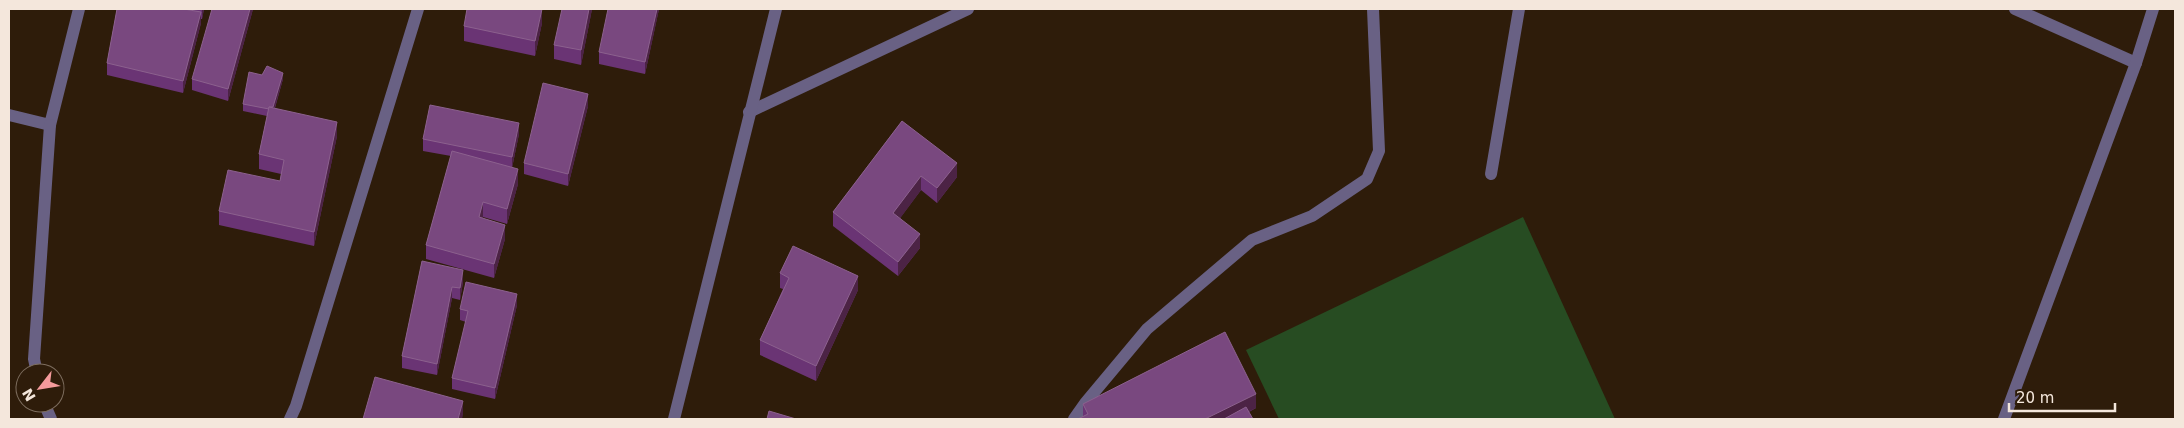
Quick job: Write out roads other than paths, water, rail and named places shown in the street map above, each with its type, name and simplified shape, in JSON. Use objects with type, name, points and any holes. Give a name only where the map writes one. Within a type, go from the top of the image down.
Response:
[{"type":"street","points":[[35,363],[50,125],[79,9]]},
{"type":"street","points":[[290,419],[296,406],[418,9]]},
{"type":"street","points":[[674,419],[776,9]]},
{"type":"street","points":[[749,112],[968,9]]},
{"type":"street","points":[[1074,419],[1146,328],[1252,240],[1312,216],[1366,179],[1379,151],[1373,9]]},
{"type":"street","points":[[1491,174],[1519,9]]},
{"type":"street","points":[[2015,9],[2136,63]]},
{"type":"street","points":[[2004,419],[2136,63],[2153,9]]},
{"type":"street","points":[[9,115],[50,125]]}]
